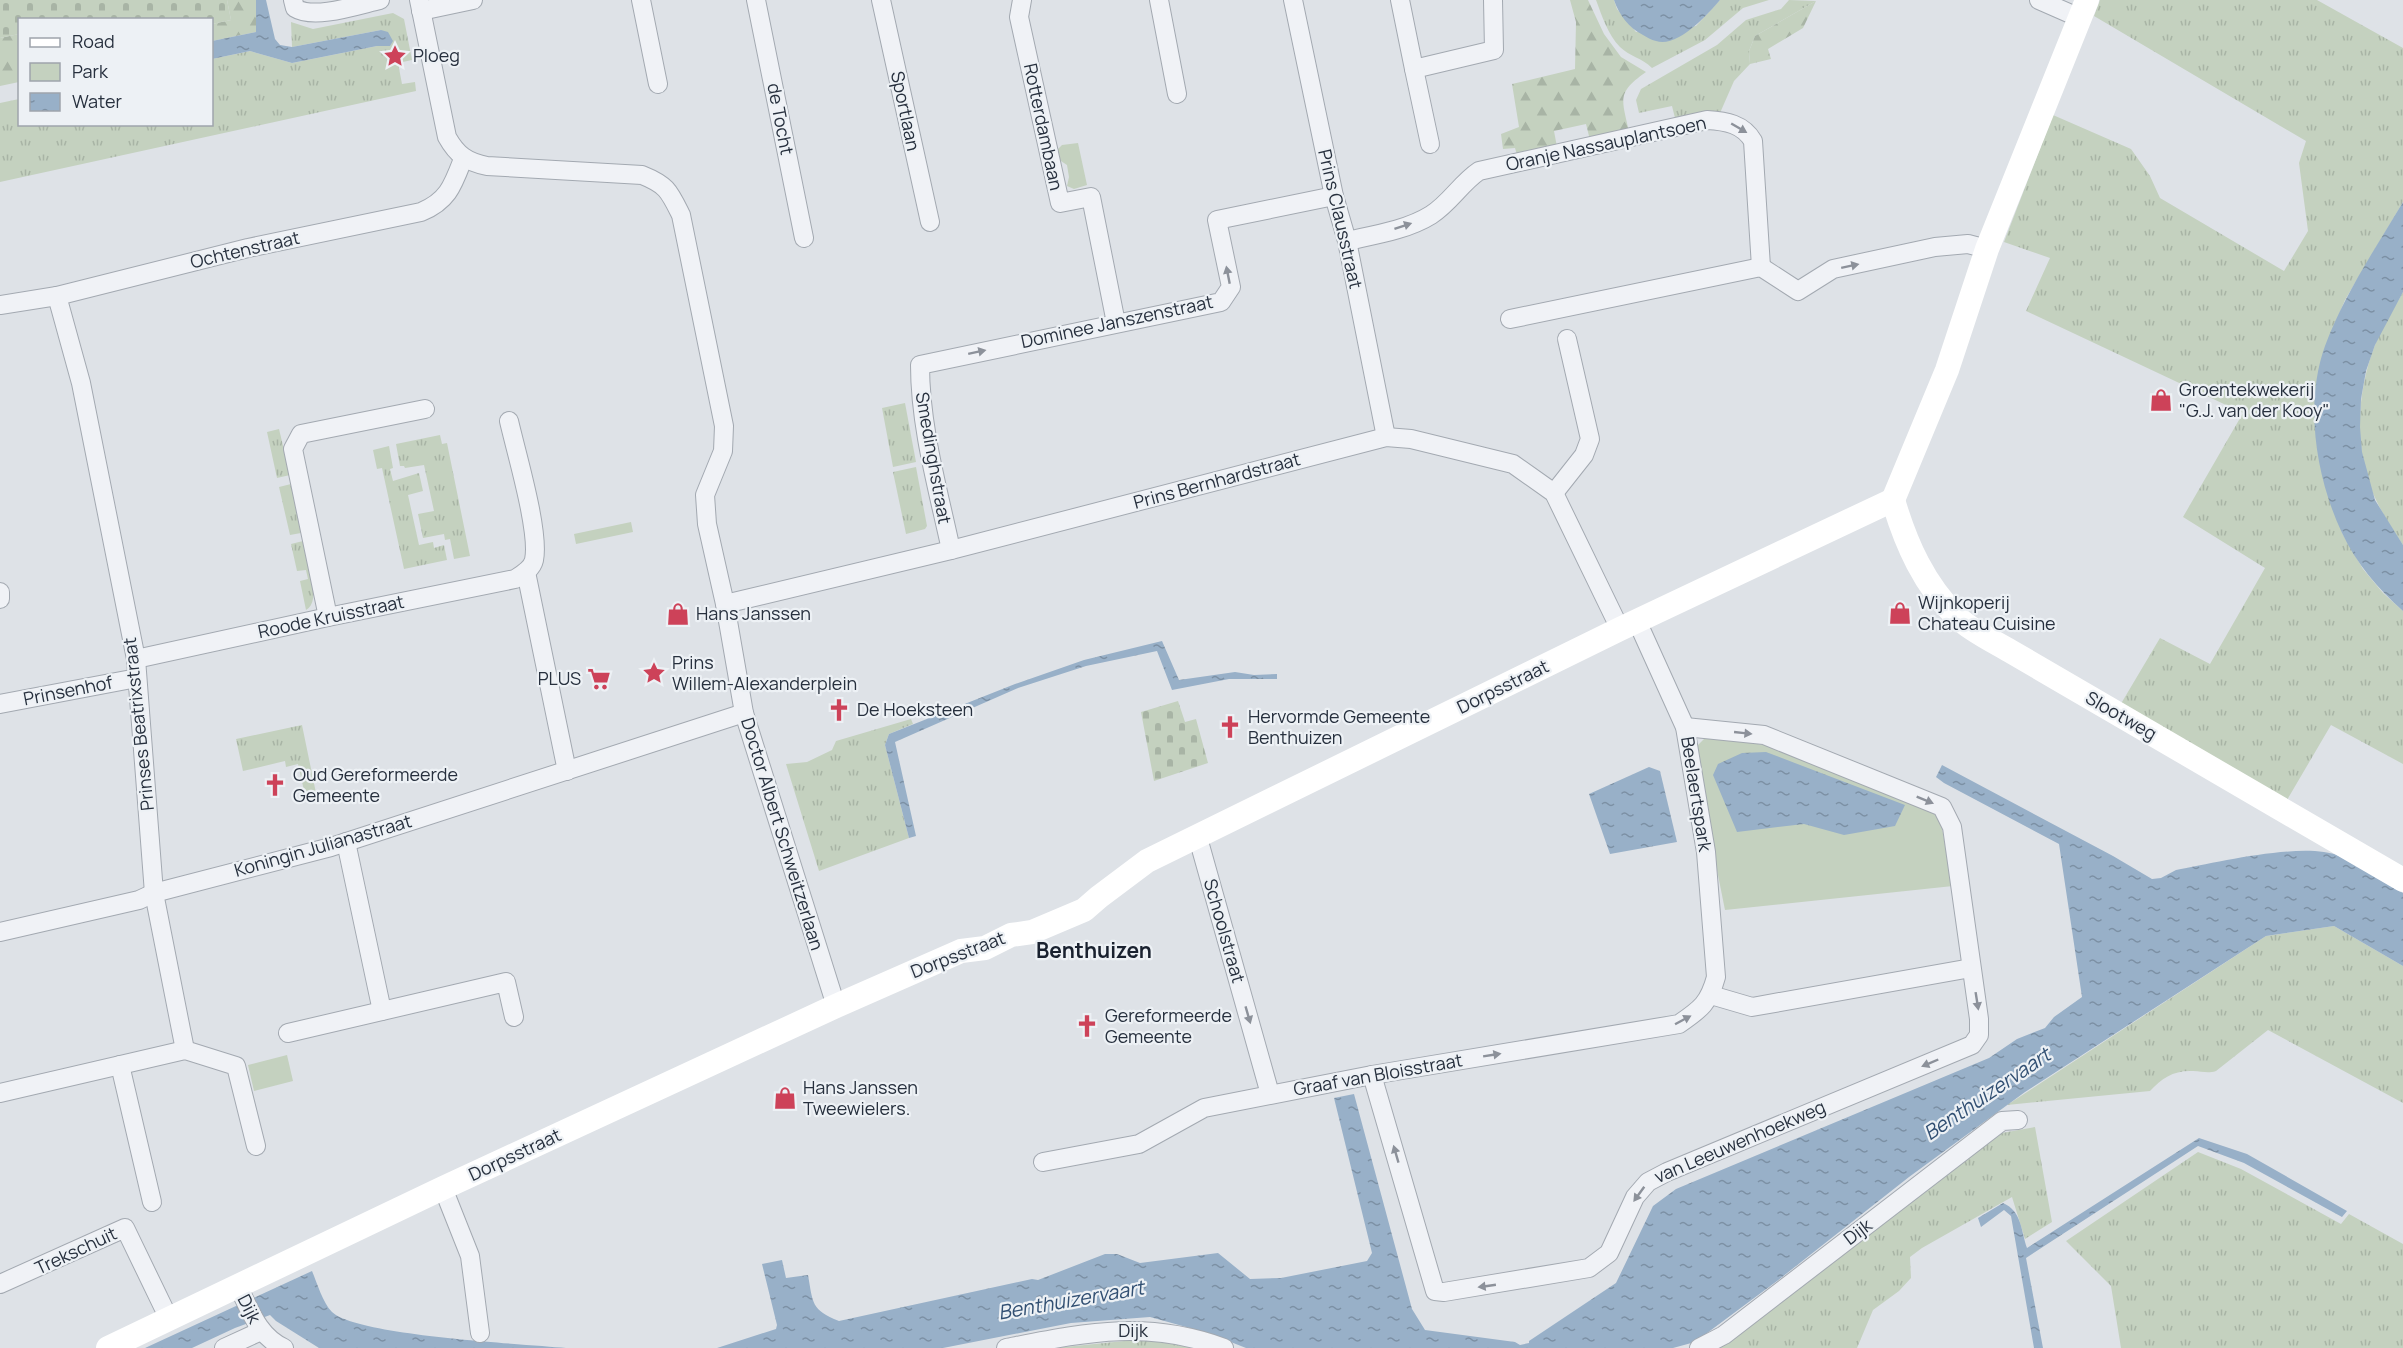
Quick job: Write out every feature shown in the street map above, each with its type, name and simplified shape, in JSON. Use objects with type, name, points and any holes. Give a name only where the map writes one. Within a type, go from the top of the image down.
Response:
[{"type":"street","points":[[293,0],[295,9],[302,13],[380,0]]},
{"type":"street","points":[[463,159],[447,137],[420,6],[473,0]]},
{"type":"street","points":[[641,0],[658,84]]},
{"type":"street","name":"de Tocht","points":[[756,0],[804,238]]},
{"type":"street","name":"Sportlaan","points":[[881,0],[930,222]]},
{"type":"street","name":"Rotterdambaan","points":[[1022,0],[1019,17],[1060,203],[1091,197],[1116,323]]},
{"type":"street","points":[[1159,0],[1177,93]]},
{"type":"street","name":"Prins Clausstraat","points":[[1293,0],[1334,196],[1347,241],[1386,438]]},
{"type":"street","points":[[1400,0],[1430,144]]},
{"type":"street","points":[[1414,69],[1494,50],[1493,0]]},
{"type":"street","points":[[1893,500],[1947,370],[1987,249],[2084,9],[2039,0]]},
{"type":"street","name":"Oranje Nassauplantsoen","points":[[1347,241],[1377,234],[1431,215],[1479,171],[1707,120],[1725,121],[1740,127],[1749,134],[1753,141],[1761,267]]},
{"type":"street","name":"Ochtenstraat","points":[[0,305],[57,296],[248,248],[421,212],[438,204],[452,187],[463,159]]},
{"type":"street","name":"Doctor Albert Schweitzerlaan","points":[[463,159],[487,166],[642,175],[660,182],[672,197],[681,215],[724,426],[723,451],[705,495],[707,524],[725,604],[744,712],[836,1006]]},
{"type":"street","name":"Dominee Janszenstraat","points":[[920,365],[1221,302],[1231,287],[1217,220],[1334,196]]},
{"type":"street","points":[[1510,319],[1761,267],[1798,291],[1833,269],[1935,247],[1968,244],[1987,249]]},
{"type":"street","name":"Prinses Beatrixstraat","points":[[57,296],[81,383],[136,659],[154,893],[185,1050]]},
{"type":"street","points":[[1554,493],[1584,455],[1590,439],[1567,339]]},
{"type":"street","name":"Smedinghstraat","points":[[920,365],[920,393],[951,550]]},
{"type":"street","points":[[328,617],[293,448],[302,434],[424,409]]},
{"type":"street","points":[[509,422],[534,533],[534,561],[526,572],[567,771]]},
{"type":"street","name":"Prins Bernhardstraat","points":[[725,604],[951,550],[1386,438],[1411,439],[1513,464],[1554,493],[1685,727]]},
{"type":"street","name":"Dorpsstraat","points":[[108,1348],[169,1319],[242,1294],[443,1188],[836,1006],[960,951],[985,948],[1011,934],[1032,932],[1084,910],[1147,861],[1629,625],[1893,500]]},
{"type":"street","name":"Slootweg","points":[[1893,500],[1904,537],[1913,557],[1959,619],[2403,880]]},
{"type":"street","name":"Roode Kruisstraat","points":[[136,659],[515,579],[526,572]]},
{"type":"street","name":"Prinsenhof","points":[[0,704],[137,678]]},
{"type":"street","name":"Koningin Julianastraat","points":[[0,932],[139,900],[154,893],[346,842],[744,712]]},
{"type":"street","name":"Beelaertspark","points":[[1711,994],[1716,977],[1706,852],[1685,727],[1764,735],[1942,807],[1952,827],[1979,1019],[1979,1035]]},
{"type":"street","name":"Schoolstraat","points":[[1198,838],[1270,1094]]},
{"type":"street","points":[[346,842],[382,1011]]},
{"type":"street","points":[[1711,994],[1752,1007],[1971,968]]},
{"type":"street","points":[[288,1033],[506,982],[514,1017]]},
{"type":"street","name":"Graaf van Bloisstraat","points":[[1043,1162],[1139,1144],[1203,1108],[1372,1075],[1679,1024],[1701,1010],[1711,994]]},
{"type":"street","name":"van Leeuwenhoekweg","points":[[1372,1075],[1435,1291],[1444,1292],[1589,1268],[1609,1253],[1635,1197],[1648,1182],[1667,1172],[1972,1045],[1979,1035]]},
{"type":"street","points":[[0,1093],[185,1050],[236,1066],[256,1146]]},
{"type":"street","points":[[120,1065],[152,1202]]},
{"type":"street","name":"Dijk","points":[[1699,1348],[1724,1335],[2002,1121],[2018,1120]]},
{"type":"street","points":[[443,1188],[470,1256],[480,1333]]},
{"type":"street","name":"Trekschuit","points":[[0,1284],[125,1228],[169,1319]]},
{"type":"street","name":"Dijk","points":[[242,1294],[258,1326],[274,1343],[284,1348]]},
{"type":"street","name":"Dijk","points":[[224,1348],[258,1326]]},
{"type":"street","name":"Dijk","points":[[1006,1348],[1072,1335],[1120,1330],[1183,1335],[1224,1348]]},
{"type":"green space","points":[[0,0],[227,0],[231,20],[213,24],[213,18],[18,18],[18,34],[0,38]]},
{"type":"green space","points":[[227,0],[256,0],[256,32],[213,41],[213,24],[231,20]]},
{"type":"green space","points":[[1570,0],[1588,0],[1604,34],[1621,57],[1646,72],[1630,86],[1624,98],[1624,112],[1629,132],[1590,140],[1586,124],[1554,131],[1557,147],[1517,155],[1515,148],[1503,149],[1501,134],[1519,127],[1512,84],[1575,69],[1576,22]]},
{"type":"green space","points":[[1596,0],[1614,0],[1617,9],[1636,32],[1696,26],[1720,0],[1769,0],[1743,8],[1705,40],[1652,68],[1624,50],[1616,42]]},
{"type":"green space","points":[[1789,0],[1816,1],[1755,36],[1749,51],[1750,64],[1734,81],[1720,113],[1676,122],[1672,106],[1639,113],[1636,100],[1641,89],[1717,45],[1746,20],[1781,9]]},
{"type":"green space","points":[[2100,0],[2317,0],[2403,48],[2403,202],[2345,300],[2325,348],[2318,378],[2315,411],[2342,533],[2363,569],[2383,593],[2403,611],[2403,764],[2331,725],[2287,800],[2119,707],[2160,638],[2210,664],[2265,568],[2183,517],[2243,413],[2026,311],[2050,258],[2004,242],[2053,115],[2131,149],[2150,176],[2160,198],[2284,271],[2308,231],[2299,163],[2306,141],[2094,16]]},
{"type":"green space","points":[[1816,1],[1803,28],[1768,49],[1771,59],[1750,64],[1749,51],[1755,36]]},
{"type":"green space","points":[[393,13],[404,19],[412,60],[398,63],[402,84],[415,82],[416,91],[0,182],[0,103],[18,99],[18,126],[213,126],[213,59],[250,51],[292,63],[377,46],[390,46],[381,30],[292,47],[291,22],[313,29]]},
{"type":"green space","points":[[18,34],[18,82],[0,86],[0,38]]},
{"type":"green space","points":[[1078,143],[1087,185],[1074,189],[1067,186],[1069,177],[1067,165],[1058,159],[1056,151],[1062,145]]},
{"type":"green space","points":[[2403,292],[2403,545],[2383,513],[2369,484],[2361,444],[2360,424],[2364,383],[2375,345]]},
{"type":"green space","points":[[905,403],[916,462],[893,467],[882,408]]},
{"type":"green space","points":[[279,429],[290,475],[277,478],[267,432]]},
{"type":"green space","points":[[440,435],[442,444],[447,443],[470,556],[454,559],[450,539],[445,540],[444,534],[423,538],[418,514],[434,511],[424,465],[405,468],[400,466],[396,444]]},
{"type":"green space","points":[[389,446],[393,481],[419,473],[423,491],[408,495],[419,545],[433,542],[434,548],[444,545],[447,560],[404,569],[382,468],[377,469],[373,450]]},
{"type":"green space","points":[[916,467],[927,526],[925,529],[906,534],[893,472]]},
{"type":"green space","points":[[291,484],[301,533],[290,535],[279,487]]},
{"type":"green space","points":[[631,522],[633,532],[576,544],[574,534]]},
{"type":"green space","points":[[303,541],[314,589],[311,605],[306,610],[300,581],[308,579],[306,570],[297,571],[291,544]]},
{"type":"green space","points":[[1178,701],[1185,722],[1196,719],[1208,763],[1154,781],[1141,712]]},
{"type":"green space","points":[[911,719],[913,724],[889,734],[885,745],[909,838],[819,871],[786,764],[807,762],[832,750],[836,741]]},
{"type":"green space","points":[[302,725],[316,793],[305,795],[298,764],[286,767],[285,761],[243,771],[236,739]]},
{"type":"green space","points":[[1708,735],[1769,746],[1925,807],[1940,818],[1953,886],[1725,910],[1693,750]]},
{"type":"green space","points":[[2334,926],[2403,966],[2403,1103],[2268,1030],[2216,1071],[2174,1073],[2150,1091],[2007,1105],[2266,936]]},
{"type":"green space","points":[[287,1055],[293,1081],[254,1091],[248,1065]]},
{"type":"green space","points":[[2035,1127],[2052,1222],[2025,1239],[2012,1197],[1922,1248],[1910,1257],[1911,1278],[1899,1291],[1873,1310],[1857,1348],[1720,1348],[1824,1265],[1996,1134]]},
{"type":"green space","points":[[2198,1152],[2241,1169],[2341,1224],[2349,1214],[2403,1244],[2403,1348],[2121,1348],[2111,1286],[2066,1241]]},
{"type":"green space","points":[[1144,1339],[1169,1339],[1198,1348],[1055,1348]]},
{"type":"water","points":[[256,0],[266,0],[275,39],[280,45],[292,47],[381,30],[388,32],[393,41],[390,46],[377,46],[292,63],[250,51],[213,59],[213,41],[256,32]]},
{"type":"water","points":[[1614,0],[1720,0],[1691,29],[1665,42],[1652,40],[1633,29],[1622,16]]},
{"type":"water","points":[[2403,202],[2403,292],[2375,345],[2366,371],[2361,399],[2360,427],[2362,452],[2375,500],[2403,545],[2403,611],[2368,575],[2342,533],[2325,489],[2314,416],[2315,392],[2325,346],[2361,272]]},
{"type":"water","points":[[1162,641],[1179,680],[1235,672],[1254,675],[1277,674],[1277,679],[1229,679],[1172,690],[1157,651],[1086,666],[1018,688],[895,742],[916,836],[909,838],[885,745],[889,734],[1015,684],[1084,660]]},
{"type":"water","points":[[1766,752],[1905,805],[1895,826],[1844,835],[1804,824],[1737,832],[1713,775],[1718,764],[1742,753]]},
{"type":"water","name":"Benthuizervaart","points":[[1942,765],[2152,879],[2161,878],[2176,870],[2282,852],[2324,852],[2339,856],[2403,893],[2403,966],[2334,926],[2266,936],[2025,1092],[1909,1177],[1695,1342],[1673,1348],[1246,1348],[1208,1333],[1150,1317],[1071,1323],[943,1348],[717,1348],[776,1329],[777,1325],[762,1264],[782,1260],[786,1278],[808,1275],[813,1299],[818,1309],[839,1321],[1032,1279],[1038,1280],[1105,1254],[1117,1254],[1140,1263],[1218,1253],[1250,1279],[1281,1278],[1367,1261],[1372,1253],[1334,1098],[1354,1094],[1412,1309],[1425,1330],[1515,1342],[1520,1345],[1529,1343],[1616,1283],[1653,1206],[1676,1189],[1989,1058],[2017,1039],[2045,1028],[2054,1017],[2082,997],[2059,844],[1944,783],[1936,777]]},
{"type":"water","points":[[1649,767],[1660,771],[1677,842],[1610,854],[1589,794]]},
{"type":"water","points":[[2199,1138],[2247,1154],[2347,1211],[2342,1217],[2244,1163],[2198,1146],[2026,1258],[2043,1348],[2034,1348],[2011,1216],[2004,1210],[1981,1227],[1978,1218],[2003,1203],[2017,1216],[2027,1248]]},
{"type":"water","points":[[312,1271],[320,1293],[329,1308],[348,1320],[373,1327],[443,1338],[566,1348],[319,1348],[270,1315],[192,1348],[145,1348]]},
{"type":"place","name":"Ploeg","points":[[395,56]]},
{"type":"place","name":"Groentekwekerij \"G.J. van der Kooy\"","points":[[2161,400]]},
{"type":"place","name":"Wijnkoperij Chateau Cuisine","points":[[1900,613]]},
{"type":"place","name":"Hans Janssen","points":[[678,614]]},
{"type":"place","name":"Prins Willem-Alexanderplein","points":[[654,673]]},
{"type":"place","name":"PLUS","points":[[599,679]]},
{"type":"place","name":"De Hoeksteen","points":[[839,710]]},
{"type":"place","name":"Hervormde Gemeente Benthuizen","points":[[1230,727]]},
{"type":"place","name":"Oud Gereformeerde Gemeente","points":[[275,785]]},
{"type":"place","name":"Gereformeerde Gemeente","points":[[1087,1026]]},
{"type":"place","name":"Hans Janssen Tweewielers.","points":[[785,1098]]},
{"type":"district","name":"Benthuizen","points":[[1094,951]]}]
